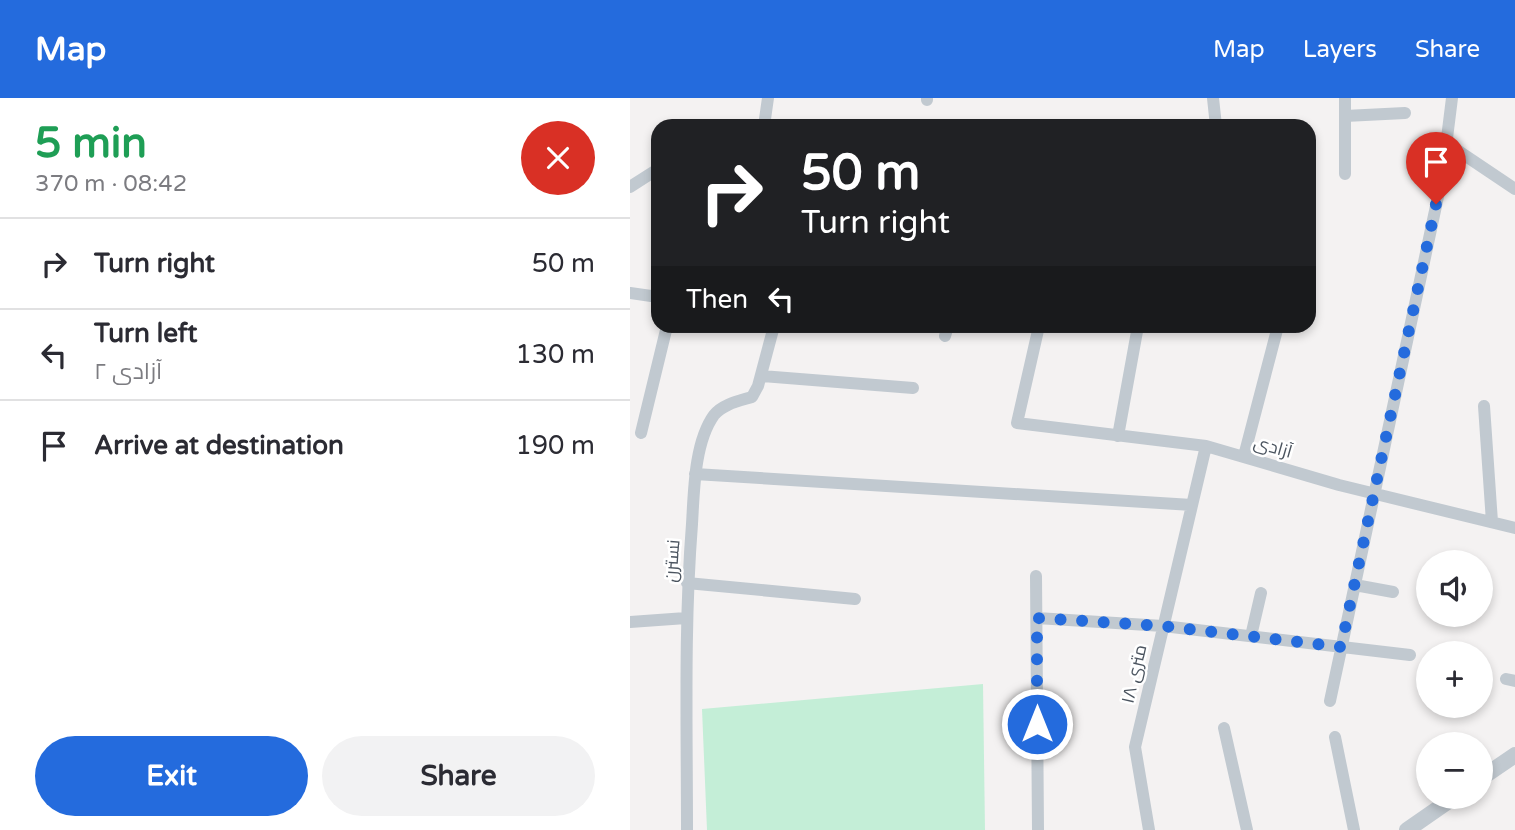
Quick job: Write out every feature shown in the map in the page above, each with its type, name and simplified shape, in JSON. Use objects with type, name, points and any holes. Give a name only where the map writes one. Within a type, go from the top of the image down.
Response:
[{"type":"street","points":[[765,119],[768,98]]},
{"type":"street","points":[[1213,98],[1215,119]]},
{"type":"street","points":[[1345,98],[1345,174]]},
{"type":"street","points":[[1330,701],[1442,178],[1452,98]]},
{"type":"street","points":[[1345,116],[1405,113]]},
{"type":"street","points":[[1445,142],[1515,189]]},
{"type":"street","points":[[630,187],[651,174]]},
{"type":"street","points":[[630,293],[651,295]]},
{"type":"street","points":[[641,433],[665,333]]},
{"type":"street","name":"نسترن","points":[[687,830],[686,618],[695,474],[702,443],[715,414],[725,406],[752,397],[773,333]]},
{"type":"street","name":"آزادی","points":[[1037,333],[1017,423],[1206,446],[1374,493],[1515,528]]},
{"type":"street","points":[[1118,436],[1137,333]]},
{"type":"street","points":[[1244,456],[1276,333]]},
{"type":"street","points":[[761,376],[913,388]]},
{"type":"street","points":[[1484,406],[1492,522]]},
{"type":"street","name":"۱۸ متری","points":[[1149,830],[1135,747],[1206,446]]},
{"type":"street","points":[[695,474],[1192,505]]},
{"type":"street","points":[[1036,576],[1038,830]]},
{"type":"street","points":[[688,583],[855,599]]},
{"type":"street","points":[[1355,585],[1393,592]]},
{"type":"street","points":[[1251,636],[1261,593]]},
{"type":"street","points":[[630,622],[686,618]]},
{"type":"street","points":[[1037,618],[1163,626],[1410,655]]},
{"type":"street","points":[[1224,728],[1247,830]]},
{"type":"street","points":[[1335,737],[1354,830]]},
{"type":"street","points":[[1493,770],[1515,755]]},
{"type":"street","points":[[1407,830],[1437,809]]},
{"type":"green space","points":[[983,684],[985,830],[707,830],[702,709]]},
{"type":"route","points":[[1037,724],[1037,618],[1163,626],[1341,647],[1436,204]]}]
